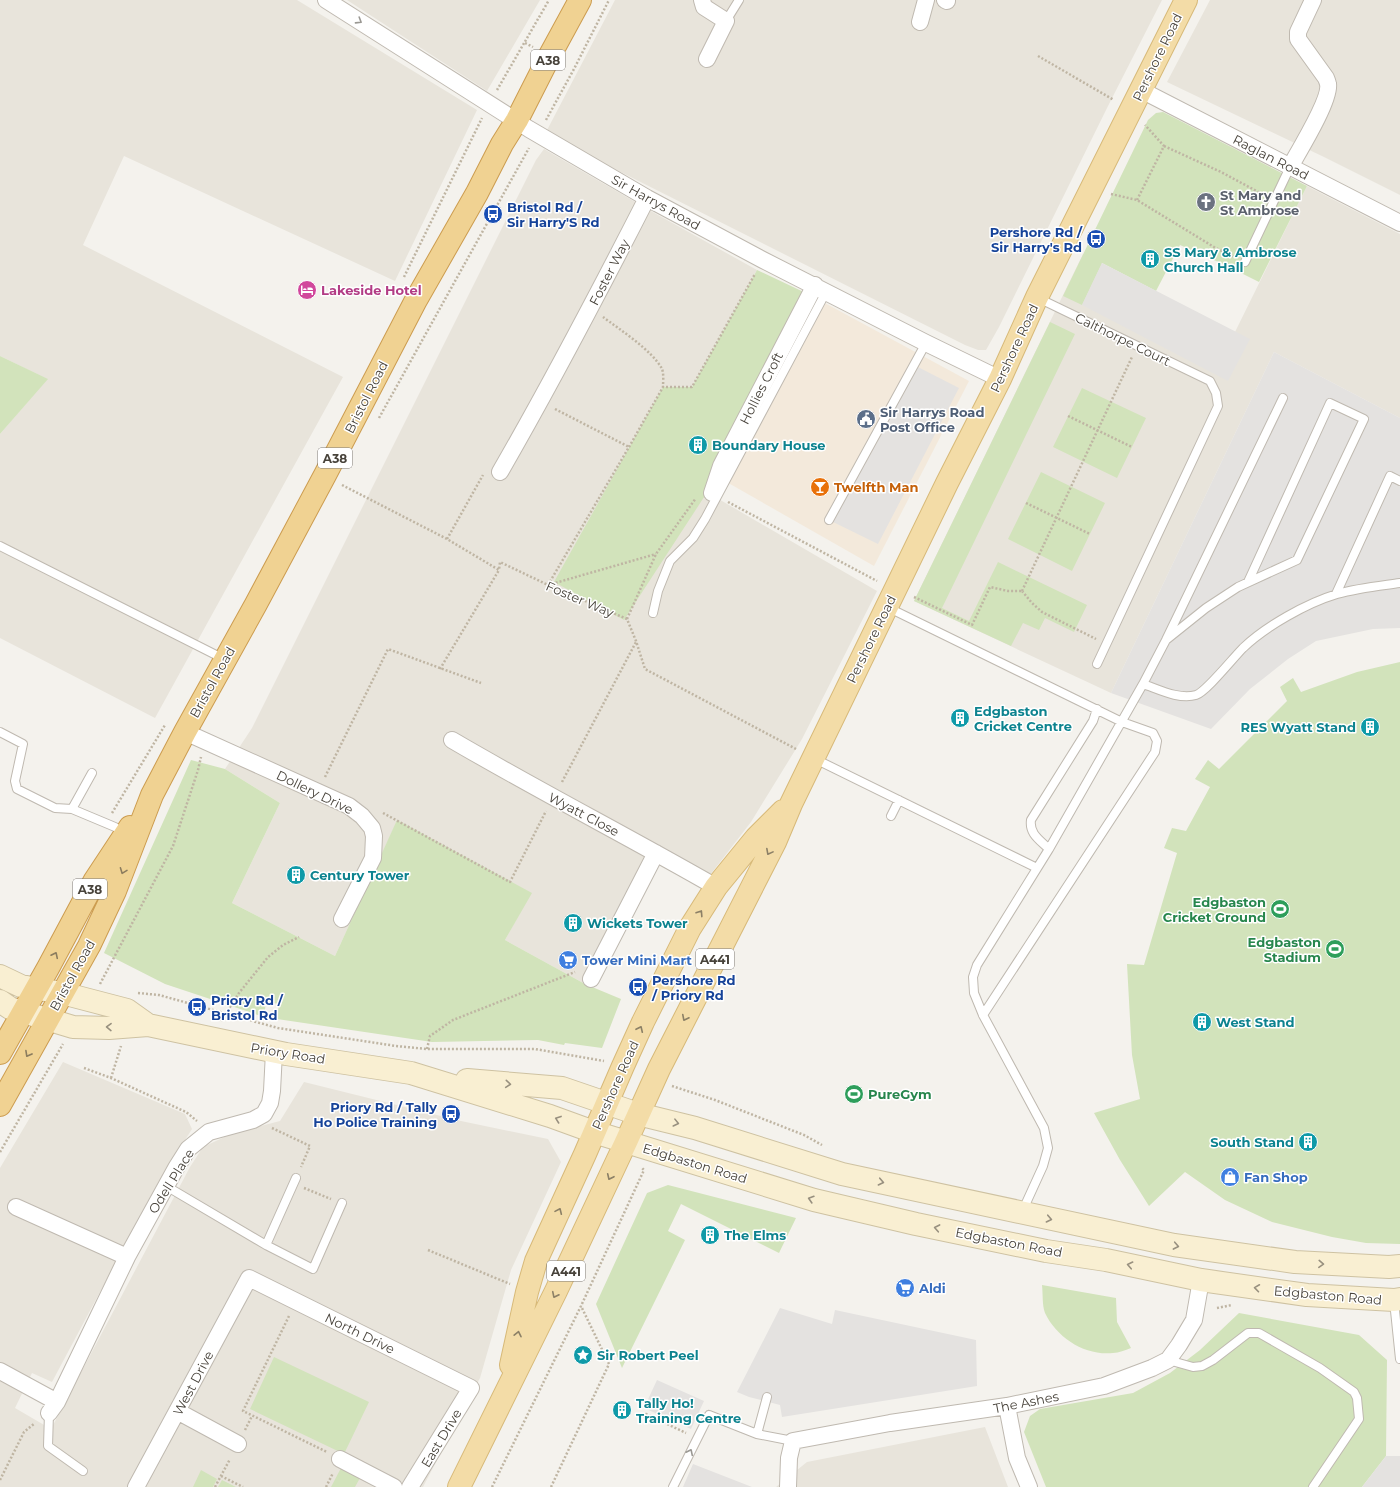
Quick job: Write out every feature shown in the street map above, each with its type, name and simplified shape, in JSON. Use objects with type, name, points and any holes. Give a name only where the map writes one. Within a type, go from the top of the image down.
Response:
[{"type":"highway","name":"Bristol Road","points":[[0,1054],[95,880],[152,795],[224,659],[256,604],[338,483],[416,300],[477,193],[502,144],[517,120],[580,0]]},
{"type":"highway","name":"Bristol Road","points":[[0,1105],[89,946],[115,891],[152,795]]},
{"type":"main road","name":"Pershore Road","points":[[459,1487],[504,1399],[556,1291],[659,1069],[775,842],[813,758],[947,483],[1000,379],[1037,297],[1186,0]]},
{"type":"main road","name":"Pershore Road","points":[[504,1399],[527,1292],[536,1261],[643,1022],[690,928],[716,888],[756,838],[791,804]]},
{"type":"main road","name":"Priory Road","points":[[0,976],[21,986],[62,993],[128,1010],[138,1026]]},
{"type":"main road","name":"Priory Road","points":[[0,1001],[10,1008],[73,1027],[109,1028],[138,1026],[274,1052],[428,1077],[626,1142]]},
{"type":"main road","name":"Priory Road","points":[[428,1077],[562,1088],[638,1114]]},
{"type":"main road","points":[[638,1114],[695,1128],[842,1174],[1174,1245],[1205,1251],[1295,1262],[1394,1266],[1397,1300]]},
{"type":"main road","name":"Edgbaston Road","points":[[626,1142],[814,1200],[916,1224],[1046,1251],[1106,1260],[1201,1280],[1307,1295],[1397,1300]]},
{"type":"main road","points":[[1017,1244],[1021,1213]]},
{"type":"main road","points":[[1201,1280],[1205,1251]]},
{"type":"street","name":"Sir Harrys Road","points":[[326,0],[537,134],[647,198],[763,260],[1000,379]]},
{"type":"street","points":[[702,0],[704,7],[726,21],[707,59]]},
{"type":"street","points":[[920,22],[926,0]]},
{"type":"street","points":[[1290,167],[1323,105],[1328,90],[1326,78],[1298,38],[1298,32],[1313,0]]},
{"type":"street","name":"Raglan Road","points":[[1141,90],[1400,224]]},
{"type":"street","name":"Foster Way","points":[[500,472],[541,402],[647,198]]},
{"type":"street","name":"Hollies Croft","points":[[714,494],[721,466],[820,289]]},
{"type":"street","name":"Dollery Drive","points":[[185,732],[349,806],[362,816],[372,828],[374,836],[373,858],[342,919]]},
{"type":"street","name":"Wyatt Close","points":[[452,740],[553,798],[656,853],[716,888]]},
{"type":"street","points":[[591,979],[656,853]]},
{"type":"street","name":"Odell Place","points":[[53,1408],[127,1257],[188,1149],[210,1132],[253,1120],[264,1114],[270,1103],[272,1091],[274,1052]]},
{"type":"street","points":[[16,1207],[127,1257]]},
{"type":"street","name":"North Drive","points":[[249,1278],[471,1388]]},
{"type":"street","name":"West Drive","points":[[136,1487],[249,1278]]},
{"type":"street","name":"The Ashes","points":[[793,1441],[890,1423],[1007,1406],[1104,1386],[1152,1368],[1168,1360],[1194,1320],[1201,1280]]},
{"type":"street","points":[[0,1371],[53,1408]]},
{"type":"street","name":"East Drive","points":[[410,1487],[471,1388]]},
{"type":"street","points":[[1007,1406],[1017,1458],[1029,1487]]},
{"type":"street","points":[[177,1411],[238,1444]]},
{"type":"street","points":[[788,1487],[789,1458],[793,1441]]},
{"type":"street","points":[[340,1459],[394,1487]]},
{"type":"lane","points":[[726,21],[739,0]]},
{"type":"lane","points":[[1245,262],[1290,167]]},
{"type":"lane","name":"Calthorpe Court","points":[[1037,297],[1210,381],[1216,393],[1218,406],[1107,644]]},
{"type":"lane","points":[[829,520],[926,343]]},
{"type":"lane","points":[[1021,1213],[1043,1166],[1048,1148],[1044,1128],[984,1015],[974,993],[973,977],[977,965],[1049,849],[1143,684],[1166,640],[1283,398]]},
{"type":"lane","points":[[1166,640],[1206,608],[1238,587],[1297,560],[1364,419],[1330,403],[1248,582]]},
{"type":"lane","points":[[1336,594],[1390,476],[1400,481]]},
{"type":"lane","points":[[653,613],[658,591],[670,561],[694,538],[705,519],[714,494]]},
{"type":"lane","points":[[0,546],[224,659]]},
{"type":"lane","points":[[1143,684],[1176,696],[1196,695],[1208,686],[1244,647],[1271,627],[1295,612],[1336,594],[1369,587],[1400,583]]},
{"type":"lane","points":[[893,595],[1098,710],[1122,722],[1152,733],[1157,741],[1155,752],[984,1015]]},
{"type":"lane","points":[[1097,664],[1107,644]]},
{"type":"lane","points":[[1049,849],[1032,833],[1030,827],[1031,820],[1093,721],[1098,710]]},
{"type":"lane","points":[[0,732],[23,744],[15,781],[17,789],[55,808],[72,809],[115,827],[126,834]]},
{"type":"lane","points":[[813,758],[1037,868]]},
{"type":"lane","points":[[72,809],[92,773]]},
{"type":"lane","points":[[891,816],[899,800]]},
{"type":"lane","points":[[266,1245],[294,1180]]},
{"type":"lane","points":[[166,1186],[266,1245],[313,1270],[342,1203]]},
{"type":"lane","points":[[1397,1300],[1400,1359]]},
{"type":"lane","points":[[1168,1360],[1193,1367],[1202,1366],[1213,1360],[1248,1333],[1259,1333],[1320,1368],[1354,1392],[1357,1398],[1359,1419],[1313,1487]]},
{"type":"lane","points":[[757,1434],[767,1397]]},
{"type":"lane","points":[[53,1408],[48,1446],[83,1471]]},
{"type":"lane","points":[[673,1487],[709,1415],[757,1434],[793,1441]]},
{"type":"path","points":[[403,280],[489,104],[549,0]]},
{"type":"path","points":[[376,423],[554,106],[609,0]]},
{"type":"path","points":[[1038,56],[1132,110],[1164,146],[1221,172],[1274,201]]},
{"type":"path","points":[[1137,200],[1164,146]]},
{"type":"path","points":[[1092,188],[1137,200],[1214,247],[1245,262]]},
{"type":"path","points":[[663,387],[692,387],[763,260]]},
{"type":"path","points":[[548,585],[663,387],[662,369],[641,345],[591,308]]},
{"type":"path","points":[[1022,591],[1058,518],[1137,346]]},
{"type":"path","points":[[541,402],[629,447]]},
{"type":"path","points":[[1068,416],[1132,447]]},
{"type":"path","points":[[447,540],[484,473],[500,472]]},
{"type":"path","points":[[338,483],[447,540],[499,570],[440,669]]},
{"type":"path","points":[[714,494],[893,595],[972,625],[990,587],[1008,591],[1022,591]]},
{"type":"path","points":[[1026,503],[1090,534]]},
{"type":"path","points":[[548,585],[656,554]]},
{"type":"path","name":"Foster Way","points":[[499,570],[500,562],[548,585],[627,619],[645,669],[813,758]]},
{"type":"path","points":[[1022,591],[1042,612],[1107,644]]},
{"type":"path","points":[[396,820],[510,882],[636,641]]},
{"type":"path","points":[[317,791],[388,649],[481,683]]},
{"type":"path","points":[[92,1000],[173,846],[198,770],[205,740]]},
{"type":"path","points":[[210,1039],[239,993],[268,957],[283,945],[298,937]]},
{"type":"path","points":[[427,1049],[430,1036],[453,1020],[575,972],[591,979]]},
{"type":"path","points":[[136,993],[159,994],[278,1028],[396,1046],[427,1049],[535,1049],[610,1062]]},
{"type":"path","points":[[111,1078],[138,1026]]},
{"type":"path","points":[[0,1152],[73,1027]]},
{"type":"path","points":[[84,1068],[111,1078],[186,1112],[210,1132]]},
{"type":"path","points":[[675,1087],[715,1100],[804,1135],[828,1149]]},
{"type":"path","points":[[253,1120],[310,1146],[294,1180],[342,1203]]},
{"type":"path","points":[[492,1487],[581,1306],[644,1170]]},
{"type":"path","points":[[428,1250],[527,1292]]},
{"type":"path","points":[[296,1302],[243,1411],[340,1459]]},
{"type":"path","points":[[551,1487],[609,1364],[581,1306]]},
{"type":"path","points":[[0,1480],[24,1432],[53,1408]]},
{"type":"path","points":[[644,1418],[646,1414],[697,1438]]},
{"type":"path","points":[[221,1476],[243,1487]]},
{"type":"shaded area","points":[[0,0],[297,0],[477,110],[395,281],[124,156],[83,245],[343,377],[155,718],[0,638],[0,434],[47,379],[0,356]]},
{"type":"shaded area","points":[[347,0],[540,0],[487,91]]},
{"type":"shaded area","points":[[615,0],[1162,0],[999,327],[986,350],[978,350],[965,345],[545,134]]},
{"type":"shaded area","points":[[1210,0],[1400,0],[1400,195],[1167,82]]},
{"type":"shaded area","points":[[544,149],[757,270],[692,387],[629,447],[877,591],[802,739],[751,822],[710,875],[656,853],[585,984],[505,940],[531,893],[397,821],[335,956],[232,903],[280,803],[225,769],[252,728],[536,160]]},
{"type":"shaded area","points":[[1307,186],[1400,234],[1400,418],[1274,352],[1111,693],[914,601],[1083,254],[1235,332]]},
{"type":"shaded area","points":[[1102,263],[1250,339],[1228,381],[1082,305]]},
{"type":"shaded area","points":[[810,295],[969,381],[874,566],[716,476]]},
{"type":"shaded area","points":[[1274,352],[1400,418],[1400,628],[1373,629],[1316,641],[1288,659],[1250,689],[1211,729],[1111,693]]},
{"type":"shaded area","points":[[914,365],[959,388],[878,544],[829,520]]},
{"type":"shaded area","points":[[63,1062],[185,1114],[192,1129],[158,1183],[52,1382],[32,1373],[15,1408],[51,1429],[190,1167],[203,1147],[233,1133],[280,1121],[304,1082],[461,1121],[548,1139],[561,1162],[511,1270],[480,1378],[423,1487],[0,1487],[0,1168]]},
{"type":"shaded area","points":[[780,1308],[832,1324],[835,1310],[976,1340],[977,1386],[782,1417],[780,1405],[749,1397],[737,1392]]},
{"type":"shaded area","points":[[657,1380],[704,1401],[691,1429],[644,1408]]},
{"type":"shaded area","points":[[985,1427],[1008,1487],[776,1487],[807,1462]]},
{"type":"shaded area","points":[[1386,1456],[1400,1456],[1400,1487],[1362,1487]]},
{"type":"shaded area","points":[[693,1464],[752,1487],[683,1487]]},
{"type":"green space","points":[[1163,112],[1307,186],[1259,282],[1180,245],[1156,291],[1102,263],[1082,305],[1063,296],[1148,120],[1156,113]]},
{"type":"green space","points":[[757,270],[810,295],[708,491],[624,620],[554,582],[663,387],[692,387]]},
{"type":"green space","points":[[1050,322],[1075,334],[942,608],[969,621],[998,562],[1087,605],[1074,632],[1045,618],[1039,630],[1023,623],[1011,646],[914,601]]},
{"type":"green space","points":[[0,356],[48,379],[0,434]]},
{"type":"green space","points":[[1082,388],[1146,418],[1117,478],[1053,447]]},
{"type":"green space","points":[[1041,472],[1105,503],[1072,571],[1008,539]]},
{"type":"green space","name":"Edgbaston Cricket Ground","points":[[1400,662],[1400,1244],[1366,1243],[1332,1237],[1272,1222],[1225,1200],[1185,1172],[1149,1206],[1120,1160],[1094,1113],[1140,1099],[1132,1055],[1127,964],[1144,965],[1177,853],[1164,848],[1172,828],[1186,831],[1210,787],[1195,779],[1208,760],[1219,769],[1287,701],[1280,687],[1293,678],[1301,692],[1357,672]]},
{"type":"green space","points":[[191,760],[225,769],[280,803],[232,903],[335,956],[397,820],[532,893],[505,940],[585,984],[621,999],[602,1048],[565,1043],[564,1045],[538,1040],[432,1042],[277,1019],[279,1004],[266,1002],[264,1017],[165,984],[104,953]]},
{"type":"green space","points":[[668,1185],[796,1218],[779,1253],[681,1204],[668,1231],[685,1240],[622,1368],[596,1304],[647,1193]]},
{"type":"green space","points":[[1042,1285],[1116,1298],[1117,1322],[1131,1348],[1118,1352],[1103,1353],[1092,1352],[1073,1344],[1057,1330],[1045,1313]]},
{"type":"green space","points":[[1239,1313],[1359,1335],[1387,1360],[1386,1456],[1362,1487],[1046,1487],[1024,1432],[1030,1416],[1040,1409],[1133,1393],[1170,1373],[1200,1350]]},
{"type":"green space","points":[[274,1357],[369,1402],[344,1454],[250,1409]]},
{"type":"green space","points":[[341,1468],[360,1478],[355,1487],[331,1487]]},
{"type":"green space","points":[[201,1470],[217,1479],[213,1487],[193,1487]]},
{"type":"green space","points":[[222,1480],[236,1487],[218,1487]]},
{"type":"place","name":"St Mary and St Ambrose","points":[[1206,202]]},
{"type":"place","name":"Bristol Rd / Sir Harry'S Rd","points":[[493,214]]},
{"type":"place","name":"Pershore Rd / Sir Harry's Rd","points":[[1096,239]]},
{"type":"place","name":"SS Mary & Ambrose Church Hall","points":[[1150,259]]},
{"type":"place","name":"Lakeside Hotel","points":[[307,290]]},
{"type":"place","name":"Sir Harrys Road Post Office","points":[[866,419]]},
{"type":"place","name":"Boundary House","points":[[698,445]]},
{"type":"place","name":"Twelfth Man","points":[[820,487]]},
{"type":"place","name":"Edgbaston Cricket Centre","points":[[960,718]]},
{"type":"place","name":"RES Wyatt Stand","points":[[1370,727]]},
{"type":"place","name":"Century Tower","points":[[296,875]]},
{"type":"place","name":"Edgbaston Cricket Ground","points":[[1280,909]]},
{"type":"place","name":"Wickets Tower","points":[[573,923]]},
{"type":"place","name":"Edgbaston Stadium","points":[[1335,949]]},
{"type":"place","name":"Tower Mini Mart","points":[[568,960]]},
{"type":"place","name":"Pershore Rd / Priory Rd","points":[[638,987]]},
{"type":"place","name":"Priory Rd / Bristol Rd","points":[[197,1007]]},
{"type":"place","name":"West Stand","points":[[1202,1022]]},
{"type":"place","name":"PureGym","points":[[854,1094]]},
{"type":"place","name":"Priory Rd / Tally Ho Police Training","points":[[451,1114]]},
{"type":"place","name":"South Stand","points":[[1308,1142]]},
{"type":"place","name":"Fan Shop","points":[[1230,1177]]},
{"type":"place","name":"The Elms","points":[[710,1235]]},
{"type":"place","name":"Aldi","points":[[905,1288]]},
{"type":"place","name":"Sir Robert Peel","points":[[583,1355]]},
{"type":"place","name":"Tally Ho! Training Centre","points":[[622,1410]]}]
